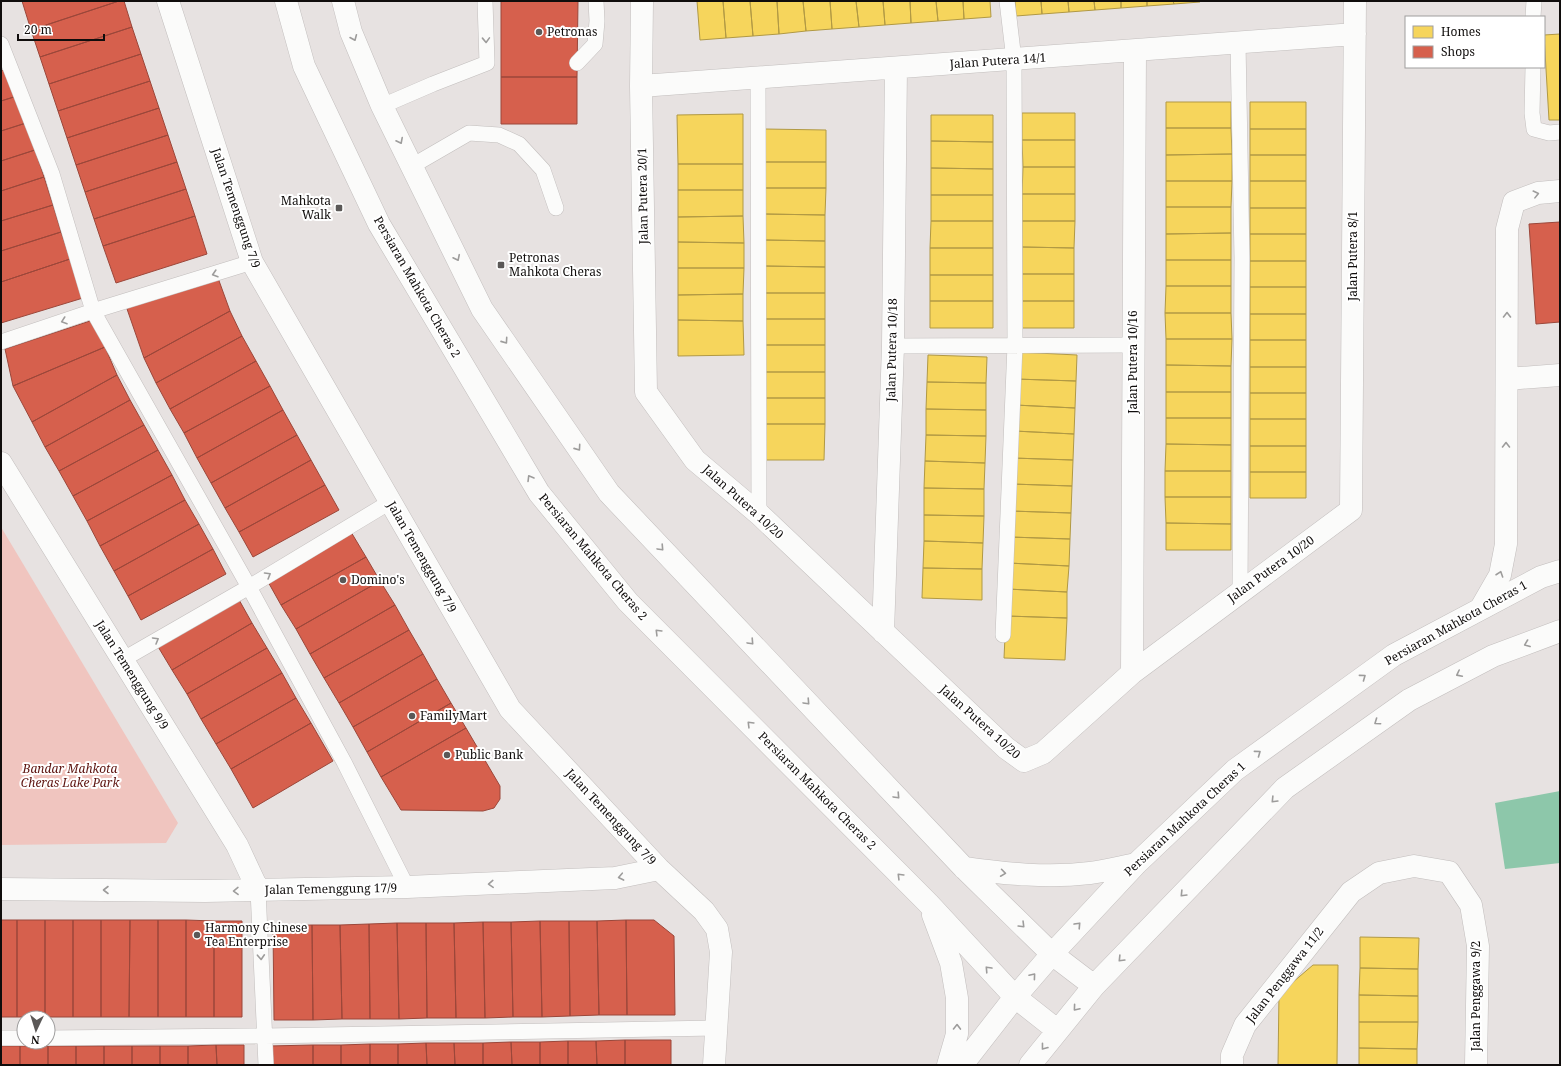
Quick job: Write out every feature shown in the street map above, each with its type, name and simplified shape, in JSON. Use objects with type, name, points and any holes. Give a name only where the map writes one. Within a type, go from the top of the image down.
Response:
[{"type":"street","name":"Jalan Temenggung 7/9","points":[[168,1],[252,262],[510,709],[660,869],[704,912],[716,930],[721,952],[714,1065]]},
{"type":"street","name":"Persiaran Mahkota Cheras 2","points":[[286,1],[304,66],[379,224],[539,493],[628,602],[928,903],[1015,998],[1057,1030]]},
{"type":"street","points":[[343,1],[351,32],[382,106],[482,309],[609,493],[964,868],[1052,954],[1094,986]]},
{"type":"street","name":"Jalan Putera 20/1","points":[[642,1],[646,392]]},
{"type":"street","name":"Jalan Putera 8/1","points":[[1351,510],[1355,1]]},
{"type":"street","name":"Jalan Putera 14/1","points":[[642,86],[1355,34]]},
{"type":"street","name":"Jalan Putera 10/16","points":[[1132,673],[1135,50]]},
{"type":"street","name":"Jalan Putera 10/18","points":[[883,632],[893,346],[896,68]]},
{"type":"street","points":[[1481,608],[1500,575],[1506,544],[1507,229],[1514,202],[1538,193],[1560,191]]},
{"type":"street","points":[[1507,379],[1560,375]]},
{"type":"street","name":"Jalan Putera 10/20","points":[[646,392],[695,460],[758,514],[1006,748],[1024,761],[1043,753],[1132,673],[1351,510]]},
{"type":"street","name":"Jalan Temenggung 9/9","points":[[1,463],[237,845],[258,890]]},
{"type":"street","name":"Persiaran Mahkota Cheras 1","points":[[962,1065],[1052,954],[1136,864],[1235,770],[1394,655],[1541,577],[1560,571]]},
{"type":"street","points":[[1030,1065],[1094,986],[1285,788],[1409,700],[1493,656],[1560,631]]},
{"type":"street","points":[[964,868],[1009,874],[1050,876],[1091,873],[1136,864]]},
{"type":"street","name":"Jalan Penggawa 9/2","points":[[1351,892],[1379,873],[1414,866],[1449,872],[1472,905],[1478,946],[1476,1065]]},
{"type":"street","name":"Jalan Temenggung 17/9","points":[[1,889],[258,890],[408,887],[615,878],[660,869]]},
{"type":"street","name":"Jalan Penggawa 11/2","points":[[1232,1065],[1232,1055],[1245,1025],[1351,892]]},
{"type":"street","points":[[928,903],[951,963],[957,998],[957,1034],[948,1065]]},
{"type":"lane","points":[[382,106],[433,84],[494,63],[485,1]]},
{"type":"lane","points":[[577,63],[595,44],[597,20],[596,1]]},
{"type":"lane","points":[[1003,635],[1015,345],[1014,60],[1007,1]]},
{"type":"lane","points":[[1534,1],[1534,16]]},
{"type":"lane","points":[[1238,42],[1242,258],[1240,592]]},
{"type":"lane","points":[[1,44],[52,174],[93,311],[249,587],[344,762],[408,887]]},
{"type":"lane","points":[[1532,68],[1532,112],[1534,129],[1549,133],[1560,132]]},
{"type":"lane","points":[[758,78],[758,514]]},
{"type":"lane","points":[[412,166],[469,133],[499,136],[519,144],[543,170],[556,208]]},
{"type":"lane","points":[[1,342],[93,311],[252,262]]},
{"type":"lane","points":[[893,346],[1134,345]]},
{"type":"lane","points":[[122,660],[249,587],[390,502]]},
{"type":"lane","points":[[258,890],[266,1065]]},
{"type":"lane","points":[[56,1038],[265,1036],[716,1028]]},
{"type":"lane","points":[[1,1038],[16,1038]]},
{"type":"green space","name":"Bandar Mahkota Cheras Lake Park","points":[[1,527],[178,823],[166,843],[1,845]]},
{"type":"shaded area","points":[[1560,791],[1560,863],[1505,869],[1495,803]]},
{"type":"building: Homes","points":[[697,1],[723,1],[726,38],[700,40]]},
{"type":"building: Homes","points":[[723,1],[750,1],[753,36],[726,38]]},
{"type":"building: Homes","points":[[750,1],[777,1],[779,34],[753,36]]},
{"type":"building: Homes","points":[[777,1],[803,1],[806,31],[779,34]]},
{"type":"building: Homes","points":[[803,1],[830,1],[832,29],[806,31]]},
{"type":"building: Homes","points":[[830,1],[856,1],[859,27],[832,29]]},
{"type":"building: Homes","points":[[856,1],[883,1],[885,25],[859,27]]},
{"type":"building: Homes","points":[[883,1],[910,1],[911,23],[885,25]]},
{"type":"building: Homes","points":[[910,1],[936,1],[938,21],[911,23]]},
{"type":"building: Homes","points":[[936,1],[963,1],[964,19],[938,21]]},
{"type":"building: Homes","points":[[963,1],[990,1],[991,17],[964,19]]},
{"type":"building: Homes","points":[[1015,1],[1041,1],[1042,14],[1016,16]]},
{"type":"building: Homes","points":[[1041,1],[1068,1],[1069,12],[1042,14]]},
{"type":"building: Homes","points":[[1068,1],[1094,1],[1095,10],[1069,12]]},
{"type":"building: Homes","points":[[1094,1],[1121,1],[1121,8],[1095,10]]},
{"type":"building: Homes","points":[[1121,1],[1147,1],[1147,6],[1121,8]]},
{"type":"building: Homes","points":[[1147,1],[1173,1],[1174,4],[1147,6]]},
{"type":"building: Homes","points":[[1173,1],[1200,1],[1200,2],[1174,4]]},
{"type":"building: Homes","points":[[1560,34],[1560,120],[1549,120],[1545,35]]},
{"type":"building: Homes","points":[[1166,102],[1231,102],[1231,128],[1166,128]]},
{"type":"building: Homes","points":[[1250,102],[1306,102],[1306,129],[1250,129]]},
{"type":"building: Homes","points":[[1022,113],[1075,113],[1075,140],[1022,140]]},
{"type":"building: Homes","points":[[743,114],[743,164],[678,164],[677,115]]},
{"type":"building: Homes","points":[[931,115],[993,115],[993,142],[931,141]]},
{"type":"building: Homes","points":[[1166,128],[1231,128],[1232,154],[1166,155]]},
{"type":"building: Homes","points":[[765,129],[826,130],[826,162],[764,162]]},
{"type":"building: Homes","points":[[1250,129],[1306,129],[1306,155],[1250,155]]},
{"type":"building: Homes","points":[[1022,140],[1075,140],[1075,167],[1023,167]]},
{"type":"building: Homes","points":[[931,141],[993,142],[993,169],[931,168]]},
{"type":"building: Homes","points":[[1232,154],[1232,181],[1166,181],[1166,155]]},
{"type":"building: Homes","points":[[1250,155],[1306,155],[1306,181],[1250,181]]},
{"type":"building: Homes","points":[[764,162],[826,162],[826,188],[765,188]]},
{"type":"building: Homes","points":[[678,164],[743,164],[743,190],[678,190]]},
{"type":"building: Homes","points":[[1023,167],[1075,167],[1075,194],[1022,194]]},
{"type":"building: Homes","points":[[931,168],[993,169],[993,195],[931,195]]},
{"type":"building: Homes","points":[[1166,181],[1232,181],[1231,207],[1166,207]]},
{"type":"building: Homes","points":[[1250,181],[1306,181],[1306,208],[1250,208]]},
{"type":"building: Homes","points":[[765,188],[826,188],[825,215],[764,214]]},
{"type":"building: Homes","points":[[678,190],[743,190],[743,216],[678,217]]},
{"type":"building: Homes","points":[[1022,194],[1075,194],[1075,221],[1022,221]]},
{"type":"building: Homes","points":[[931,195],[993,195],[993,221],[931,221]]},
{"type":"building: Homes","points":[[1166,207],[1231,207],[1231,233],[1166,234]]},
{"type":"building: Homes","points":[[1250,208],[1306,208],[1306,234],[1250,234]]},
{"type":"building: Homes","points":[[764,214],[825,215],[825,241],[764,240]]},
{"type":"building: Homes","points":[[743,216],[744,243],[678,242],[678,217]]},
{"type":"building: Homes","points":[[931,221],[993,221],[993,248],[930,248]]},
{"type":"building: Homes","points":[[1022,221],[1075,221],[1074,248],[1022,247]]},
{"type":"building: Homes","points":[[1231,233],[1231,260],[1166,260],[1166,234]]},
{"type":"building: Homes","points":[[1250,234],[1306,234],[1306,261],[1250,261]]},
{"type":"building: Homes","points":[[764,240],[825,241],[825,267],[764,266]]},
{"type":"building: Homes","points":[[678,242],[744,243],[744,268],[678,268]]},
{"type":"building: Homes","points":[[1022,247],[1074,248],[1074,274],[1022,274]]},
{"type":"building: Homes","points":[[930,248],[993,248],[993,275],[930,275]]},
{"type":"building: Homes","points":[[1166,260],[1231,260],[1231,286],[1166,286]]},
{"type":"building: Homes","points":[[1250,261],[1306,261],[1306,287],[1250,287]]},
{"type":"building: Homes","points":[[764,266],[825,267],[825,293],[764,293]]},
{"type":"building: Homes","points":[[678,268],[744,268],[743,294],[678,295]]},
{"type":"building: Homes","points":[[1022,274],[1074,274],[1074,301],[1022,301]]},
{"type":"building: Homes","points":[[930,275],[993,275],[993,301],[930,301]]},
{"type":"building: Homes","points":[[1166,286],[1231,286],[1231,313],[1165,313]]},
{"type":"building: Homes","points":[[1250,287],[1306,287],[1306,314],[1250,314]]},
{"type":"building: Homes","points":[[764,293],[825,293],[825,319],[764,319]]},
{"type":"building: Homes","points":[[743,294],[743,321],[678,320],[678,295]]},
{"type":"building: Homes","points":[[930,301],[993,301],[993,328],[930,328]]},
{"type":"building: Homes","points":[[1022,301],[1074,301],[1074,328],[1022,328]]},
{"type":"building: Homes","points":[[1165,313],[1231,313],[1232,339],[1166,339]]},
{"type":"building: Homes","points":[[1250,314],[1306,314],[1306,340],[1250,340]]},
{"type":"building: Homes","points":[[764,319],[825,319],[825,345],[764,345]]},
{"type":"building: Homes","points":[[678,320],[743,321],[744,355],[678,356]]},
{"type":"building: Homes","points":[[1166,339],[1232,339],[1231,366],[1166,365]]},
{"type":"building: Homes","points":[[1250,340],[1306,340],[1306,367],[1250,367]]},
{"type":"building: Homes","points":[[764,345],[825,345],[825,372],[764,372]]},
{"type":"building: Homes","points":[[1017,352],[1077,355],[1076,381],[1015,379]]},
{"type":"building: Homes","points":[[928,355],[987,357],[986,383],[927,382]]},
{"type":"building: Homes","points":[[1166,365],[1231,366],[1231,392],[1166,392]]},
{"type":"building: Homes","points":[[1250,367],[1306,367],[1306,393],[1250,393]]},
{"type":"building: Homes","points":[[764,372],[825,372],[825,398],[764,398]]},
{"type":"building: Homes","points":[[1015,379],[1076,381],[1075,408],[1015,405]]},
{"type":"building: Homes","points":[[927,382],[986,383],[986,410],[926,409]]},
{"type":"building: Homes","points":[[1166,392],[1231,392],[1231,418],[1166,418]]},
{"type":"building: Homes","points":[[1250,393],[1306,393],[1306,419],[1250,419]]},
{"type":"building: Homes","points":[[764,398],[825,398],[825,424],[763,424]]},
{"type":"building: Homes","points":[[1015,405],[1075,408],[1074,434],[1014,431]]},
{"type":"building: Homes","points":[[926,409],[986,410],[986,436],[926,435]]},
{"type":"building: Homes","points":[[1166,418],[1231,418],[1231,445],[1166,444]]},
{"type":"building: Homes","points":[[1250,419],[1306,419],[1306,446],[1250,446]]},
{"type":"building: Homes","points":[[763,424],[825,424],[824,460],[764,460]]},
{"type":"building: Homes","points":[[1014,431],[1074,434],[1073,460],[1012,458]]},
{"type":"building: Homes","points":[[926,435],[986,436],[985,463],[925,461]]},
{"type":"building: Homes","points":[[1166,444],[1231,445],[1231,471],[1165,471]]},
{"type":"building: Homes","points":[[1250,446],[1306,446],[1306,472],[1250,472]]},
{"type":"building: Homes","points":[[1012,458],[1073,460],[1072,486],[1011,484]]},
{"type":"building: Homes","points":[[925,461],[985,463],[984,489],[924,488]]},
{"type":"building: Homes","points":[[1165,471],[1231,471],[1231,497],[1165,497]]},
{"type":"building: Homes","points":[[1250,472],[1306,472],[1306,498],[1250,498]]},
{"type":"building: Homes","points":[[1011,484],[1072,486],[1071,513],[1010,511]]},
{"type":"building: Homes","points":[[924,488],[984,489],[984,516],[924,515]]},
{"type":"building: Homes","points":[[1165,497],[1231,497],[1231,524],[1166,523]]},
{"type":"building: Homes","points":[[1010,511],[1071,513],[1070,539],[1009,537]]},
{"type":"building: Homes","points":[[924,515],[984,516],[983,543],[924,541]]},
{"type":"building: Homes","points":[[1166,523],[1231,524],[1231,550],[1166,550]]},
{"type":"building: Homes","points":[[1009,537],[1070,539],[1069,566],[1008,563]]},
{"type":"building: Homes","points":[[924,541],[983,543],[982,569],[923,568]]},
{"type":"building: Homes","points":[[1008,563],[1069,566],[1067,592],[1007,589]]},
{"type":"building: Homes","points":[[923,568],[982,569],[982,600],[922,598]]},
{"type":"building: Homes","points":[[1007,589],[1067,592],[1067,618],[1006,616]]},
{"type":"building: Homes","points":[[1006,616],[1067,618],[1065,660],[1004,658]]},
{"type":"building: Homes","points":[[1360,937],[1419,938],[1418,969],[1360,968]]},
{"type":"building: Homes","points":[[1313,965],[1338,965],[1337,1065],[1278,1065],[1279,994]]},
{"type":"building: Homes","points":[[1360,968],[1418,969],[1418,996],[1359,995]]},
{"type":"building: Homes","points":[[1359,995],[1418,996],[1418,1022],[1359,1022]]},
{"type":"building: Homes","points":[[1359,1022],[1418,1022],[1417,1049],[1359,1048]]},
{"type":"building: Homes","points":[[1359,1048],[1417,1049],[1417,1065],[1359,1065]]},
{"type":"building: Shops","points":[[22,1],[119,1],[31,30]]},
{"type":"building: Shops","points":[[119,1],[124,1],[132,27],[40,57],[31,30]]},
{"type":"building: Shops","name":"Petronas","points":[[501,1],[578,1],[577,77],[501,77]]},
{"type":"building: Shops","points":[[132,27],[141,54],[49,84],[40,57]]},
{"type":"building: Shops","points":[[141,54],[150,81],[58,111],[49,84]]},
{"type":"building: Shops","points":[[8,68],[17,96],[1,101],[1,71]]},
{"type":"building: Shops","points":[[501,77],[577,77],[577,124],[501,124]]},
{"type":"building: Shops","points":[[150,81],[159,108],[67,138],[58,111]]},
{"type":"building: Shops","points":[[17,96],[26,123],[1,131],[1,101]]},
{"type":"building: Shops","points":[[159,108],[168,135],[76,165],[67,138]]},
{"type":"building: Shops","points":[[26,123],[35,150],[1,161],[1,131]]},
{"type":"building: Shops","points":[[168,135],[177,162],[85,192],[76,165]]},
{"type":"building: Shops","points":[[35,150],[44,177],[1,191],[1,161]]},
{"type":"building: Shops","points":[[177,162],[186,189],[94,219],[85,192]]},
{"type":"building: Shops","points":[[44,177],[53,205],[1,221],[1,191]]},
{"type":"building: Shops","points":[[186,189],[195,216],[103,246],[94,219]]},
{"type":"building: Shops","points":[[53,205],[61,232],[1,251],[1,221]]},
{"type":"building: Shops","points":[[195,216],[207,254],[116,283],[103,246]]},
{"type":"building: Shops","points":[[1560,222],[1560,322],[1536,324],[1529,224]]},
{"type":"building: Shops","points":[[61,232],[70,259],[1,282],[1,251]]},
{"type":"building: Shops","points":[[70,259],[83,298],[1,323],[1,282]]},
{"type":"building: Shops","points":[[218,278],[230,311],[144,358],[126,306]]},
{"type":"building: Shops","points":[[230,311],[242,336],[156,383],[144,358]]},
{"type":"building: Shops","points":[[96,319],[105,347],[13,386],[5,349]]},
{"type":"building: Shops","points":[[242,336],[256,361],[170,409],[156,383]]},
{"type":"building: Shops","points":[[105,347],[117,375],[32,422],[13,386]]},
{"type":"building: Shops","points":[[256,361],[270,386],[184,433],[170,409]]},
{"type":"building: Shops","points":[[117,375],[130,400],[45,447],[32,422]]},
{"type":"building: Shops","points":[[270,386],[283,410],[197,458],[184,433]]},
{"type":"building: Shops","points":[[130,400],[144,425],[59,471],[45,447]]},
{"type":"building: Shops","points":[[283,410],[297,435],[211,483],[197,458]]},
{"type":"building: Shops","points":[[144,425],[158,450],[73,496],[59,471]]},
{"type":"building: Shops","points":[[297,435],[311,460],[225,508],[211,483]]},
{"type":"building: Shops","points":[[158,450],[172,475],[87,521],[73,496]]},
{"type":"building: Shops","points":[[311,460],[325,485],[239,532],[225,508]]},
{"type":"building: Shops","points":[[172,475],[185,500],[100,546],[87,521]]},
{"type":"building: Shops","points":[[325,485],[339,510],[253,557],[239,532]]},
{"type":"building: Shops","points":[[185,500],[199,524],[114,571],[100,546]]},
{"type":"building: Shops","points":[[199,524],[213,549],[128,596],[114,571]]},
{"type":"building: Shops","points":[[351,532],[366,557],[281,605],[267,580]]},
{"type":"building: Shops","points":[[213,549],[226,574],[141,620],[128,596]]},
{"type":"building: Shops","points":[[366,557],[380,581],[296,629],[281,605]]},
{"type":"building: Shops","points":[[380,581],[395,605],[310,654],[296,629]]},
{"type":"building: Shops","points":[[238,598],[252,623],[172,670],[157,645]]},
{"type":"building: Shops","points":[[395,605],[409,630],[324,678],[310,654]]},
{"type":"building: Shops","points":[[252,623],[267,648],[187,694],[172,670]]},
{"type":"building: Shops","points":[[409,630],[423,654],[339,703],[324,678]]},
{"type":"building: Shops","points":[[267,648],[282,673],[201,719],[187,694]]},
{"type":"building: Shops","points":[[423,654],[437,679],[353,727],[339,703]]},
{"type":"building: Shops","points":[[282,673],[296,698],[216,744],[201,719]]},
{"type":"building: Shops","points":[[437,679],[451,703],[367,752],[353,727]]},
{"type":"building: Shops","points":[[296,698],[311,723],[231,769],[216,744]]},
{"type":"building: Shops","points":[[451,703],[466,728],[381,777],[367,752]]},
{"type":"building: Shops","points":[[311,723],[333,761],[253,808],[231,769]]},
{"type":"building: Shops","points":[[466,728],[500,786],[500,799],[494,808],[483,811],[401,810],[381,777]]},
{"type":"building: Shops","points":[[1,920],[17,920],[16,1017],[1,1017]]},
{"type":"building: Shops","points":[[17,920],[45,920],[45,1010],[17,1010]]},
{"type":"building: Shops","points":[[45,920],[73,920],[73,1017],[56,1017],[56,1010],[45,1010]]},
{"type":"building: Shops","points":[[73,920],[101,920],[101,1017],[73,1017]]},
{"type":"building: Shops","points":[[101,920],[130,920],[129,1017],[101,1017]]},
{"type":"building: Shops","points":[[130,920],[158,920],[158,1017],[129,1017]]},
{"type":"building: Shops","points":[[158,920],[186,920],[186,1017],[158,1017]]},
{"type":"building: Shops","points":[[186,920],[214,921],[214,1017],[186,1017]]},
{"type":"building: Shops","points":[[626,920],[654,920],[674,936],[675,1015],[627,1015]]},
{"type":"building: Shops","points":[[626,920],[627,1015],[599,1015],[597,921]]},
{"type":"building: Shops","points":[[214,921],[242,921],[242,1017],[214,1017]]},
{"type":"building: Shops","points":[[540,921],[542,1017],[513,1017],[511,922]]},
{"type":"building: Shops","points":[[540,921],[569,921],[570,1016],[542,1017]]},
{"type":"building: Shops","points":[[569,921],[597,921],[599,1015],[570,1016]]},
{"type":"building: Shops","points":[[483,922],[485,1018],[456,1018],[454,923]]},
{"type":"building: Shops","points":[[483,922],[511,922],[513,1017],[485,1018]]},
{"type":"building: Shops","points":[[397,923],[399,1019],[370,1019],[369,924]]},
{"type":"building: Shops","points":[[397,923],[426,923],[427,1018],[399,1019]]},
{"type":"building: Shops","points":[[426,923],[454,923],[456,1018],[427,1018]]},
{"type":"building: Shops","points":[[369,924],[370,1019],[342,1019],[340,925]]},
{"type":"building: Shops","points":[[312,925],[313,1020],[274,1020],[273,926]]},
{"type":"building: Shops","points":[[312,925],[340,925],[342,1019],[313,1020]]},
{"type":"building: Shops","points":[[625,1040],[671,1040],[671,1065],[625,1065]]},
{"type":"building: Shops","points":[[625,1040],[625,1065],[597,1065],[596,1041]]},
{"type":"building: Shops","points":[[568,1041],[568,1065],[540,1065],[540,1042]]},
{"type":"building: Shops","points":[[568,1041],[596,1041],[597,1065],[568,1065]]},
{"type":"building: Shops","points":[[511,1042],[512,1065],[483,1065],[483,1043]]},
{"type":"building: Shops","points":[[511,1042],[540,1042],[540,1065],[512,1065]]},
{"type":"building: Shops","points":[[426,1043],[427,1065],[398,1065],[398,1044]]},
{"type":"building: Shops","points":[[426,1043],[454,1043],[455,1065],[427,1065]]},
{"type":"building: Shops","points":[[454,1043],[483,1043],[483,1065],[455,1065]]},
{"type":"building: Shops","points":[[370,1044],[370,1065],[341,1065],[341,1045]]},
{"type":"building: Shops","points":[[370,1044],[398,1044],[398,1065],[370,1065]]},
{"type":"building: Shops","points":[[216,1045],[244,1045],[244,1065],[217,1065]]},
{"type":"building: Shops","points":[[216,1045],[217,1065],[188,1065],[188,1046]]},
{"type":"building: Shops","points":[[313,1045],[313,1065],[269,1065],[269,1046]]},
{"type":"building: Shops","points":[[313,1045],[341,1045],[341,1065],[313,1065]]},
{"type":"building: Shops","points":[[1,1046],[16,1046],[16,1050],[20,1050],[20,1065],[1,1065]]},
{"type":"building: Shops","points":[[56,1046],[76,1046],[76,1065],[48,1065],[48,1050],[56,1050]]},
{"type":"building: Shops","points":[[76,1046],[104,1046],[104,1065],[76,1065]]},
{"type":"building: Shops","points":[[104,1046],[132,1046],[132,1065],[104,1065]]},
{"type":"building: Shops","points":[[132,1046],[160,1046],[160,1065],[132,1065]]},
{"type":"building: Shops","points":[[160,1046],[188,1046],[188,1065],[160,1065]]},
{"type":"building: Shops","points":[[20,1050],[48,1050],[48,1065],[20,1065]]},
{"type":"place","name":"Petronas","points":[[539,32]]},
{"type":"place","name":"Mahkota Walk","points":[[339,208]]},
{"type":"place","name":"Petronas Mahkota Cheras","points":[[501,265]]},
{"type":"place","name":"Domino's","points":[[343,580]]},
{"type":"place","name":"FamilyMart","points":[[412,716]]},
{"type":"place","name":"Public Bank","points":[[447,755]]},
{"type":"place","name":"Harmony Chinese Tea Enterprise","points":[[197,935]]}]
